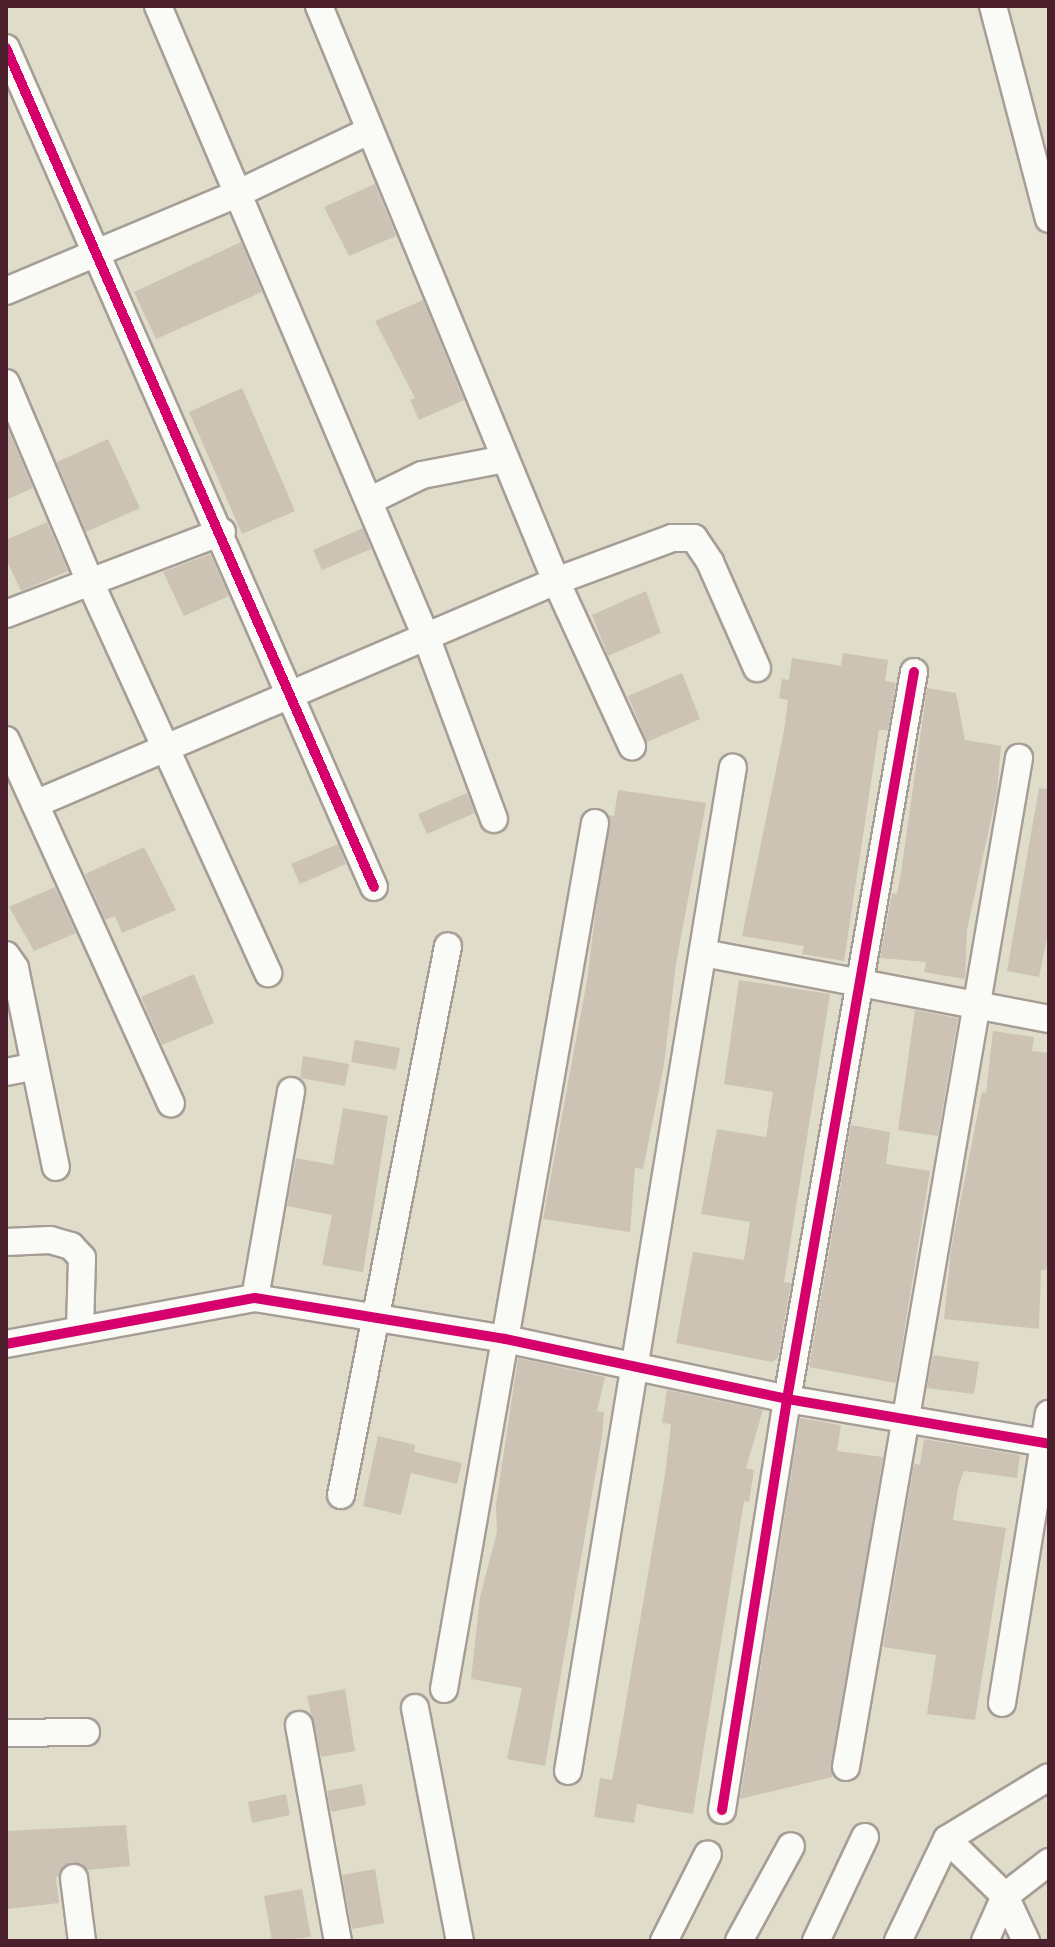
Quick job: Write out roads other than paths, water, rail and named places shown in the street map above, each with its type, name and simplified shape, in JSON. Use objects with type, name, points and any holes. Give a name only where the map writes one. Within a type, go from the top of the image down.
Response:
[{"type":"street","points":[[158,6],[241,192],[427,639],[494,819]]},
{"type":"street","points":[[319,6],[556,581],[632,746]]},
{"type":"street","points":[[993,6],[1049,219]]},
{"type":"street","points":[[6,48],[222,532],[374,887]]},
{"type":"street","points":[[6,291],[241,192],[369,131]]},
{"type":"street","points":[[6,383],[90,582],[268,973]]},
{"type":"street","points":[[369,501],[422,475],[505,459]]},
{"type":"street","points":[[6,614],[222,532]]},
{"type":"street","points":[[35,804],[292,698],[556,581],[650,543],[694,538],[710,562],[757,668]]},
{"type":"street","points":[[722,1810],[787,1399],[914,672]]},
{"type":"street","points":[[6,740],[171,1103]]},
{"type":"street","points":[[846,1767],[1019,758]]},
{"type":"street","points":[[568,1771],[733,767]]},
{"type":"street","points":[[444,1689],[595,823]]},
{"type":"street","points":[[341,1495],[448,946]]},
{"type":"street","points":[[703,953],[1049,1019]]},
{"type":"street","points":[[6,955],[15,968],[32,1067],[56,1167]]},
{"type":"street","points":[[6,1072],[32,1067]]},
{"type":"street","points":[[255,1298],[291,1091]]},
{"type":"street","points":[[6,1242],[50,1240],[71,1246],[82,1258],[80,1330]]},
{"type":"street","points":[[6,1344],[255,1298],[505,1339],[787,1399],[1047,1444]]},
{"type":"street","points":[[1002,1703],[1047,1444],[1049,1414]]},
{"type":"street","points":[[415,1708],[460,1941]]},
{"type":"street","points":[[299,1725],[338,1941]]},
{"type":"street","points":[[6,1733],[86,1732]]},
{"type":"street","points":[[898,1941],[947,1839],[1049,1777]]},
{"type":"street","points":[[816,1941],[865,1837]]},
{"type":"street","points":[[947,1839],[1005,1896],[1026,1941]]},
{"type":"street","points":[[739,1941],[791,1846]]},
{"type":"street","points":[[664,1941],[708,1854]]},
{"type":"street","points":[[985,1941],[1005,1896],[1048,1864]]},
{"type":"street","points":[[74,1878],[82,1941]]}]
